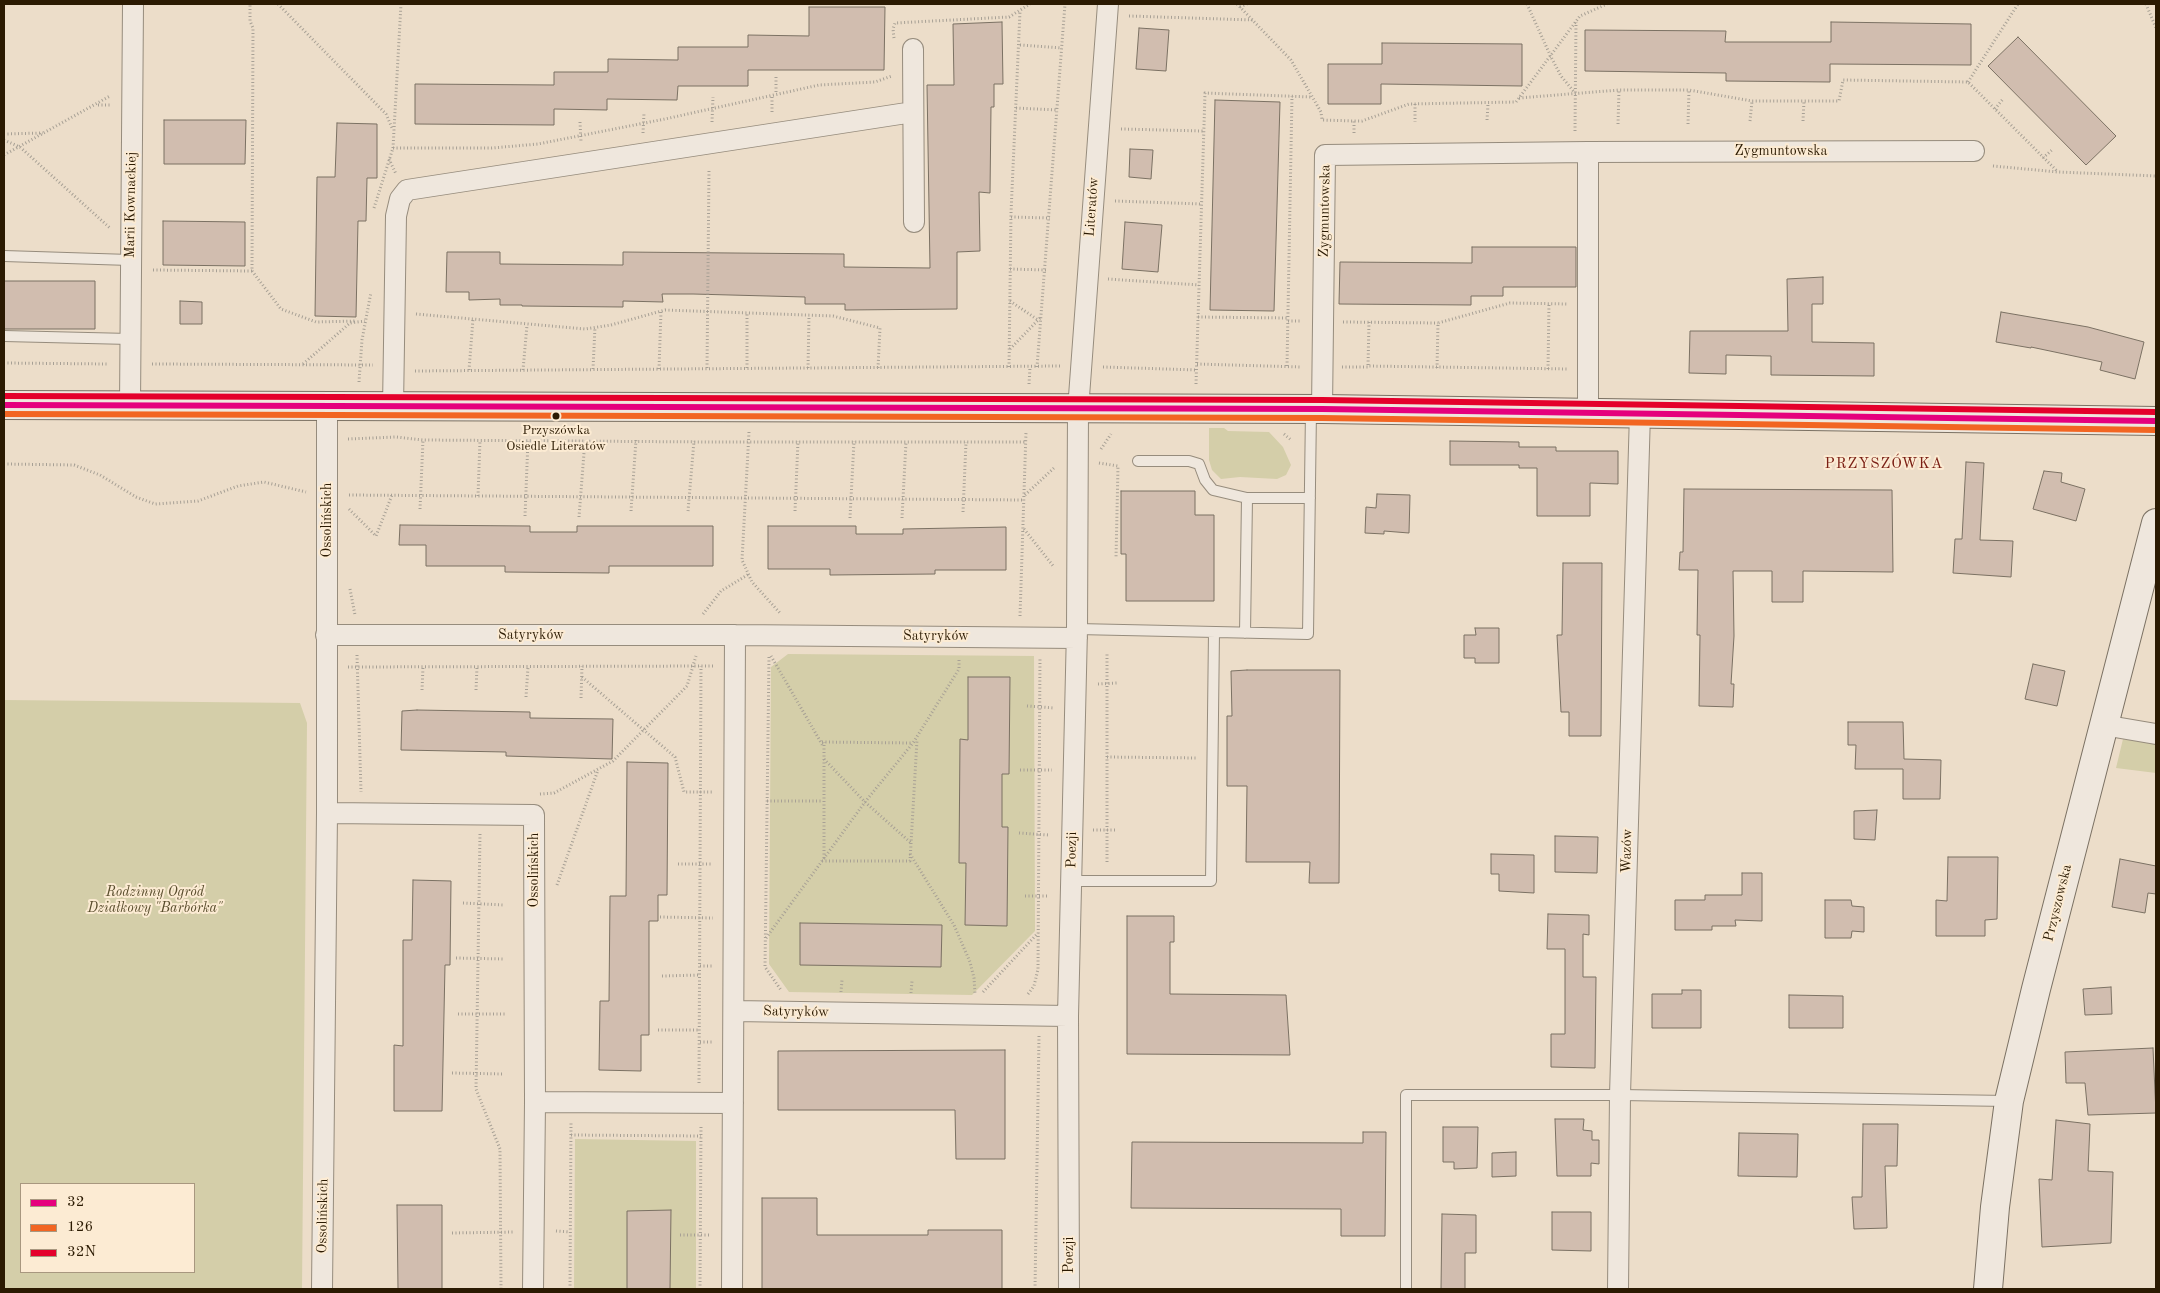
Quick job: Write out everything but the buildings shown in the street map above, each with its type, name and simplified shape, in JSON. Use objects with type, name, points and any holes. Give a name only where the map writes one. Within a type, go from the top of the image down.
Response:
[{"type":"street","name":"Marii Kownackiej","points":[[130,406],[133,4]]},
{"type":"street","name":"Literatów","points":[[1078,410],[1108,4]]},
{"type":"street","points":[[913,49],[914,222]]},
{"type":"street","points":[[393,407],[396,216],[400,199],[407,190],[913,112]]},
{"type":"street","points":[[1581,144],[1588,413]]},
{"type":"street","name":"Zygmuntowska","points":[[1317,410],[1329,367],[1325,155],[1581,144],[1974,151]]},
{"type":"street","points":[[4,405],[1317,410],[2156,421]]},
{"type":"street","name":"Ossolińskich","points":[[322,1289],[327,813],[327,406]]},
{"type":"street","name":"Poezji","points":[[1069,1289],[1068,1016],[1077,633],[1078,410]]},
{"type":"street","name":"Wazów","points":[[1618,1289],[1620,1094],[1640,414]]},
{"type":"street","name":"Przyszowska","points":[[1988,1289],[1995,1207],[2010,1101],[2103,725],[2156,522]]},
{"type":"street","name":"Satyryków","points":[[326,635],[1077,633]]},
{"type":"street","points":[[732,1289],[735,635]]},
{"type":"street","points":[[2103,725],[2156,734]]},
{"type":"street","name":"Ossolińskich","points":[[327,813],[534,814],[535,1102],[533,1289]]},
{"type":"street","name":"Satyryków","points":[[734,1011],[1068,1016]]},
{"type":"street","points":[[535,1102],[733,1103]]},
{"type":"lane","points":[[4,256],[130,253]]},
{"type":"lane","points":[[4,336],[130,339]]},
{"type":"lane","points":[[1077,633],[1214,632],[1308,634],[1310,498],[1317,410]]},
{"type":"lane","points":[[1138,460],[1189,461],[1198,464],[1205,480],[1213,490],[1247,498],[1310,498]]},
{"type":"lane","points":[[1245,633],[1247,498]]},
{"type":"lane","points":[[1071,881],[1211,881],[1214,632]]},
{"type":"lane","points":[[1406,1289],[1406,1095],[1620,1094],[2010,1101]]},
{"type":"path","points":[[250,4],[250,21],[253,28],[252,271],[281,309],[316,322],[365,321]]},
{"type":"path","points":[[278,4],[386,114],[393,130]]},
{"type":"path","points":[[393,148],[401,4]]},
{"type":"path","points":[[1037,367],[1046,270],[1065,4]]},
{"type":"path","points":[[1239,5],[1247,4]]},
{"type":"path","points":[[1527,4],[1561,76],[1575,93]]},
{"type":"path","points":[[1239,5],[1291,60],[1321,112],[1322,120],[1362,121],[1410,104],[1516,102],[1580,16],[1607,4]]},
{"type":"path","points":[[1968,82],[2018,4]]},
{"type":"path","points":[[2146,4],[2156,28]]},
{"type":"path","points":[[1009,367],[1011,217],[1020,45],[1020,10]]},
{"type":"path","points":[[1126,16],[1254,20]]},
{"type":"path","points":[[1576,22],[1575,93],[1581,144]]},
{"type":"path","points":[[1020,45],[1062,48]]},
{"type":"path","points":[[776,77],[776,94]]},
{"type":"path","points":[[1519,98],[1619,90],[1689,90],[1752,101],[1838,101],[1843,80],[1968,82],[2058,172]]},
{"type":"path","points":[[1618,124],[1619,90]]},
{"type":"path","points":[[1688,124],[1689,90]]},
{"type":"path","points":[[1196,387],[1205,93],[1312,97]]},
{"type":"path","points":[[1286,366],[1292,96]]},
{"type":"path","points":[[712,109],[713,97]]},
{"type":"path","points":[[1995,109],[2003,99]]},
{"type":"path","points":[[1750,121],[1752,101]]},
{"type":"path","points":[[1803,121],[1804,101]]},
{"type":"path","points":[[1415,104],[1415,122]]},
{"type":"path","points":[[1487,120],[1488,104]]},
{"type":"path","points":[[1016,108],[1058,110]]},
{"type":"path","points":[[4,154],[85,112]]},
{"type":"path","points":[[386,114],[394,113]]},
{"type":"path","points":[[644,113],[644,124]]},
{"type":"path","points":[[580,122],[581,150]]},
{"type":"path","points":[[1116,128],[1203,131]]},
{"type":"path","points":[[4,134],[46,133]]},
{"type":"path","points":[[4,140],[20,147],[150,270],[252,271]]},
{"type":"path","points":[[2043,158],[2053,149]]},
{"type":"path","points":[[1993,166],[2058,172],[2156,176]]},
{"type":"path","points":[[707,368],[709,170]]},
{"type":"path","points":[[1111,201],[1202,204]]},
{"type":"path","points":[[1011,217],[1050,218]]},
{"type":"path","points":[[1010,269],[1046,270]]},
{"type":"path","points":[[1105,279],[1199,285]]},
{"type":"path","points":[[1010,300],[1038,320]]},
{"type":"path","points":[[1333,322],[1438,323],[1496,306],[1549,303],[1574,304]]},
{"type":"path","points":[[1548,369],[1549,303]]},
{"type":"path","points":[[659,369],[661,311]]},
{"type":"path","points":[[413,313],[585,329],[625,322],[661,311],[833,316],[880,328],[878,368]]},
{"type":"path","points":[[747,313],[747,368]]},
{"type":"path","points":[[808,368],[810,316]]},
{"type":"path","points":[[1010,350],[1041,316]]},
{"type":"path","points":[[1198,317],[1288,318]]},
{"type":"path","points":[[469,370],[473,319]]},
{"type":"path","points":[[302,365],[356,321]]},
{"type":"path","points":[[1197,364],[1369,367],[1368,322]]},
{"type":"path","points":[[1368,322],[1368,366]]},
{"type":"path","points":[[1437,368],[1438,323]]},
{"type":"path","points":[[523,370],[527,325]]},
{"type":"path","points":[[593,369],[595,327]]},
{"type":"path","points":[[4,362],[114,364]]},
{"type":"path","points":[[146,364],[378,365]]},
{"type":"path","points":[[409,371],[1061,366]]},
{"type":"path","points":[[1099,367],[1197,370]]},
{"type":"path","points":[[1329,367],[1568,370]]},
{"type":"path","points":[[1020,618],[1027,429]]},
{"type":"path","points":[[1098,454],[1114,430]]},
{"type":"path","points":[[749,431],[742,560],[752,582],[783,616]]},
{"type":"path","points":[[343,439],[396,437],[423,440],[1026,442]]},
{"type":"path","points":[[420,509],[423,440]]},
{"type":"path","points":[[478,496],[480,440]]},
{"type":"path","points":[[525,516],[528,440]]},
{"type":"path","points":[[579,517],[585,440]]},
{"type":"path","points":[[631,511],[636,440]]},
{"type":"path","points":[[688,511],[694,440]]},
{"type":"path","points":[[795,511],[798,441]]},
{"type":"path","points":[[850,518],[854,441]]},
{"type":"path","points":[[902,518],[906,442]]},
{"type":"path","points":[[963,512],[966,442]]},
{"type":"path","points":[[1092,462],[1118,466],[1116,558]]},
{"type":"path","points":[[4,464],[74,464],[100,475],[136,497],[155,504],[198,501],[238,486],[264,482],[312,493]]},
{"type":"path","points":[[341,495],[904,499],[1024,498],[1058,465]]},
{"type":"path","points":[[348,508],[376,536],[392,495]]},
{"type":"path","points":[[1024,528],[1057,571]]},
{"type":"path","points":[[699,619],[720,591],[749,574]]},
{"type":"path","points":[[357,647],[356,667],[362,796]]},
{"type":"path","points":[[536,794],[554,793],[613,761],[688,686],[697,648]]},
{"type":"path","points":[[1025,999],[1034,986],[1038,969],[1040,649]]},
{"type":"path","points":[[784,993],[765,966],[770,654],[824,747],[823,860]]},
{"type":"path","points":[[823,860],[910,861],[915,744],[917,737],[959,669],[960,654]]},
{"type":"path","points":[[1107,654],[1107,862]]},
{"type":"path","points":[[582,666],[582,698]]},
{"type":"path","points":[[694,1088],[699,1085],[700,1080],[699,792],[701,666]]},
{"type":"path","points":[[347,667],[722,666]]},
{"type":"path","points":[[422,690],[423,667]]},
{"type":"path","points":[[476,690],[477,667]]},
{"type":"path","points":[[526,698],[528,667]]},
{"type":"path","points":[[582,677],[675,757],[684,792],[712,792]]},
{"type":"path","points":[[1089,684],[1117,683]]},
{"type":"path","points":[[1027,706],[1049,708]]},
{"type":"path","points":[[822,742],[915,744]]},
{"type":"path","points":[[765,938],[865,802],[915,744]]},
{"type":"path","points":[[1107,757],[1213,758]]},
{"type":"path","points":[[824,759],[865,802],[911,843]]},
{"type":"path","points":[[555,890],[598,770]]},
{"type":"path","points":[[1020,770],[1049,770]]},
{"type":"path","points":[[767,801],[824,802]]},
{"type":"path","points":[[475,830],[480,834],[476,1090],[500,1149],[501,1289]]},
{"type":"path","points":[[1087,830],[1115,830]]},
{"type":"path","points":[[1019,833],[1049,835]]},
{"type":"path","points":[[910,854],[954,925],[972,970],[975,1000],[1038,933]]},
{"type":"path","points":[[678,864],[712,864]]},
{"type":"path","points":[[1025,896],[1048,896]]},
{"type":"path","points":[[463,903],[504,905]]},
{"type":"path","points":[[660,917],[714,918]]},
{"type":"path","points":[[456,958],[504,959]]},
{"type":"path","points":[[700,966],[713,966]]},
{"type":"path","points":[[662,976],[700,975]]},
{"type":"path","points":[[458,1014],[505,1014]]},
{"type":"path","points":[[658,1030],[700,1030]]},
{"type":"path","points":[[1035,1289],[1039,1035]]},
{"type":"path","points":[[700,1042],[712,1042]]},
{"type":"path","points":[[452,1073],[504,1074]]},
{"type":"path","points":[[570,1289],[571,1120]]},
{"type":"path","points":[[700,1289],[701,1121]]},
{"type":"path","points":[[571,1135],[701,1136]]},
{"type":"path","points":[[548,1231],[570,1232]]},
{"type":"path","points":[[452,1233],[517,1232]]},
{"type":"path","points":[[680,1235],[716,1236]]},
{"type":"green space","points":[[1209,428],[1224,428],[1228,431],[1269,432],[1283,447],[1291,465],[1286,475],[1277,479],[1240,477],[1221,479],[1212,470],[1209,460]]},
{"type":"green space","points":[[788,654],[1034,656],[1035,931],[972,995],[789,992],[769,964],[771,667]]},
{"type":"green space","name":"Rodzinny Ogród Działkowy \"Barbórka\"","points":[[4,700],[300,703],[307,723],[302,1289],[4,1289]]},
{"type":"green space","points":[[2123,739],[2156,744],[2156,773],[2116,768]]},
{"type":"green space","points":[[575,1139],[696,1141],[696,1289],[574,1289]]},
{"type":"transit line","name":"32N","points":[[4,396],[1322,400],[2156,412]]},
{"type":"transit line","name":"32","points":[[4,405],[1322,409],[2156,421]]},
{"type":"transit line","name":"126","points":[[4,414],[1322,418],[2156,430]]},
{"type":"place","name":"Przyszówka Osiedle Literatów","points":[[556,416]]},
{"type":"district","name":"PRZYSZÓWKA","points":[[1884,464]]}]
